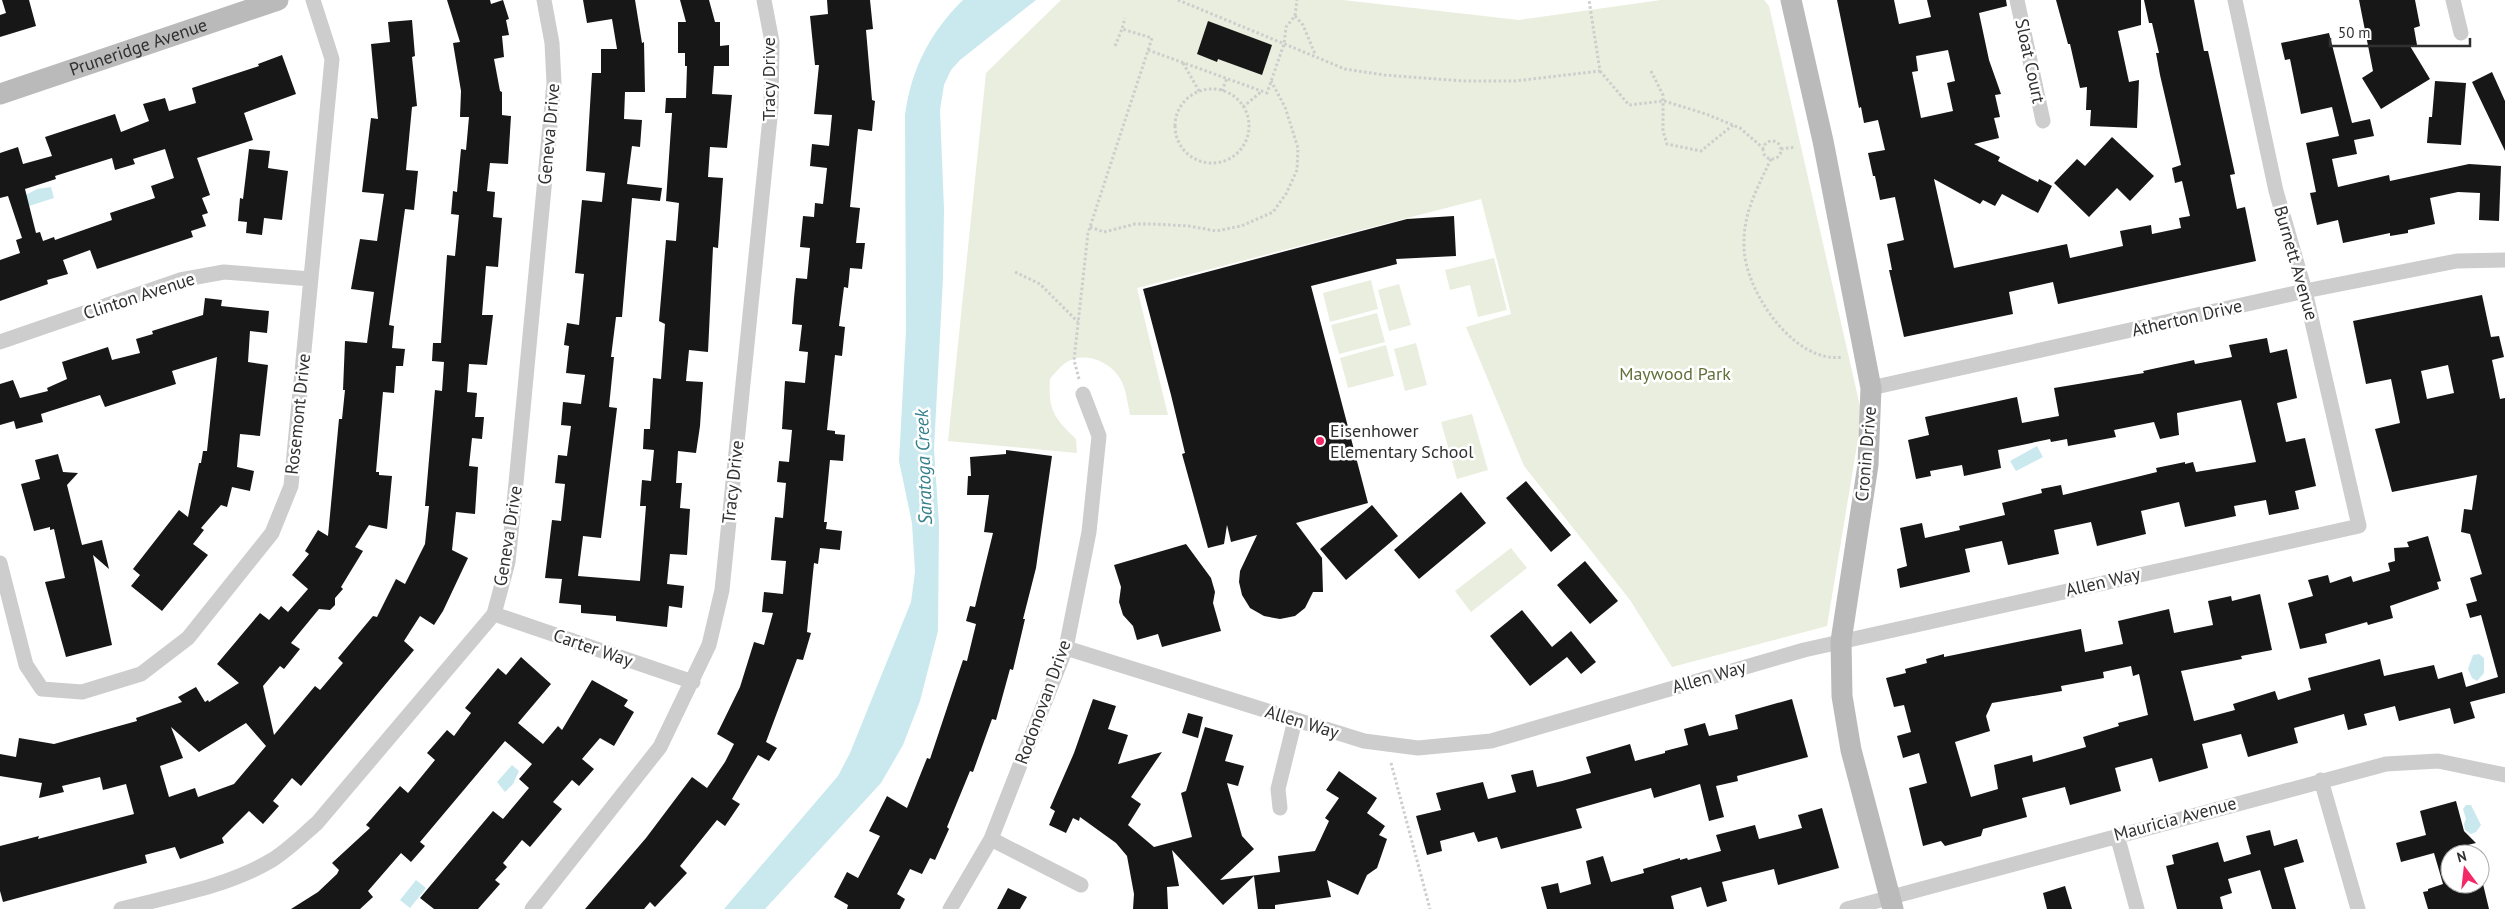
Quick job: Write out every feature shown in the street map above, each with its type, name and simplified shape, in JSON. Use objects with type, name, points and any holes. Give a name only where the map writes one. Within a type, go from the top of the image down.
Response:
[{"type":"street","name":"Pruneridge Avenue","points":[[0,94],[278,0]]},
{"type":"street","name":"Rosemont Drive","points":[[0,563],[26,665],[42,690],[82,692],[141,674],[188,638],[272,533],[291,486],[332,59],[313,0]]},
{"type":"street","name":"Geneva Drive","points":[[121,909],[216,884],[245,874],[272,860],[296,842],[316,823],[494,614],[508,562],[554,83],[552,43],[544,0]]},
{"type":"street","name":"Tracy Drive","points":[[532,909],[660,747],[709,645],[722,590],[771,108],[772,42],[764,0]]},
{"type":"street","name":"Cronin Drive","points":[[1791,0],[1823,141],[1872,388],[1868,465],[1841,641],[1842,696],[1851,750],[1891,903]]},
{"type":"street","name":"Sloat Court","points":[[2017,0],[2043,121]]},
{"type":"street","name":"Burnett Avenue","points":[[2235,0],[2276,191],[2306,291],[2359,526]]},
{"type":"street","points":[[2453,0],[2461,33]]},
{"type":"street","name":"Atherton Drive","points":[[1872,388],[2306,291],[2457,261],[2505,260]]},
{"type":"street","name":"Clinton Avenue","points":[[0,342],[180,280],[224,272],[311,279]]},
{"type":"street","name":"Rodonovan Drive","points":[[950,909],[991,839],[1066,648],[1089,532],[1099,436],[1083,394]]},
{"type":"street","name":"Allen Way","points":[[1066,648],[1364,741],[1418,748],[1491,741],[1841,641],[2359,526]]},
{"type":"street","name":"Carter Way","points":[[494,614],[692,682]]},
{"type":"street","points":[[1280,808],[1278,789],[1295,720]]},
{"type":"street","name":"Mauricia Avenue","points":[[1847,909],[1891,903],[2117,835],[2386,764],[2438,761],[2505,775]]},
{"type":"street","points":[[2321,780],[2358,909]]},
{"type":"street","points":[[2117,835],[2137,909]]},
{"type":"street","points":[[991,839],[1081,885]]},
{"type":"path","points":[[1178,0],[1346,68],[1384,75],[1463,81],[1515,81],[1600,71]]},
{"type":"path","points":[[1148,50],[1267,93],[1284,44],[1286,27],[1294,16],[1297,0]]},
{"type":"path","points":[[1589,0],[1600,71],[1628,105],[1664,101],[1740,128],[1764,148]]},
{"type":"path","points":[[1294,16],[1302,25],[1315,54]]},
{"type":"path","points":[[1115,46],[1125,18]]},
{"type":"path","points":[[1083,394],[1074,360],[1090,227],[1152,38],[1122,29]]},
{"type":"path","points":[[1182,62],[1199,91]]},
{"type":"path","points":[[1651,71],[1664,101],[1663,131],[1667,144],[1701,151],[1733,125]]},
{"type":"path","points":[[1222,91],[1227,78]]},
{"type":"path","points":[[1090,227],[1104,232],[1135,224],[1152,224],[1189,226],[1216,231],[1241,226],[1272,212],[1286,194],[1297,170],[1298,148],[1285,107],[1271,81]]},
{"type":"path","points":[[1216,88],[1239,100],[1249,122],[1248,135],[1243,147],[1234,156],[1222,162],[1210,164],[1198,161],[1188,155],[1180,146],[1175,135],[1174,123],[1177,112],[1183,102],[1199,91],[1216,88]]},
{"type":"path","points":[[1243,107],[1262,91]]},
{"type":"path","points":[[1770,160],[1764,154],[1764,148],[1767,143],[1773,141],[1779,144],[1781,149],[1778,157],[1770,160],[1754,192],[1745,220],[1745,264],[1752,285],[1773,319],[1788,334],[1807,349],[1829,358],[1842,357]]},
{"type":"path","points":[[1781,149],[1796,147]]},
{"type":"path","points":[[1015,272],[1040,284],[1078,322]]},
{"type":"path","points":[[1391,763],[1430,909]]},
{"type":"green space","name":"Maywood Park","points":[[1061,0],[1343,0],[1519,20],[1661,0],[1764,0],[1769,6],[1862,415],[1827,626],[1672,667],[1630,600],[1524,466],[1466,327],[1511,314],[1481,199],[1137,288],[1168,415],[1130,415],[1124,387],[1115,371],[1107,365],[1090,358],[1072,359],[1058,369],[1050,379],[1050,398],[1054,413],[1062,425],[1076,439],[1077,453],[948,441],[986,73]]},
{"type":"green space","points":[[1494,258],[1507,310],[1478,317],[1470,285],[1450,290],[1445,270]]},
{"type":"green space","points":[[1371,280],[1378,309],[1330,322],[1323,293]]},
{"type":"green space","points":[[1399,284],[1411,325],[1389,331],[1378,290]]},
{"type":"green space","points":[[1377,313],[1385,342],[1339,354],[1331,325]]},
{"type":"green space","points":[[1416,343],[1427,385],[1405,391],[1394,349]]},
{"type":"green space","points":[[1386,345],[1394,376],[1348,388],[1340,358]]},
{"type":"green space","points":[[1472,414],[1488,470],[1457,479],[1441,422]]},
{"type":"green space","points":[[1511,548],[1527,568],[1471,612],[1455,591]]},
{"type":"water","name":"Saratoga Creek","points":[[963,0],[1036,0],[960,60],[951,70],[944,85],[940,110],[944,209],[943,278],[934,449],[939,524],[938,631],[920,701],[903,745],[881,783],[765,909],[724,909],[838,776],[850,753],[911,602],[915,572],[912,523],[899,461],[906,331],[905,115],[912,83],[924,53],[941,25]]},
{"type":"water","points":[[51,187],[54,198],[29,206],[26,195],[37,189]]},
{"type":"water","points":[[2037,446],[2043,457],[2016,471],[2010,461]]},
{"type":"water","points":[[2479,654],[2484,658],[2484,673],[2477,681],[2472,678],[2468,669],[2473,655]]},
{"type":"water","points":[[512,765],[519,771],[513,784],[505,792],[497,782]]},
{"type":"water","points":[[2466,805],[2471,805],[2481,825],[2476,832],[2471,834],[2465,830],[2464,824],[2466,819],[2463,809]]},
{"type":"water","points":[[416,880],[426,888],[410,908],[400,900]]},
{"type":"building","points":[[2,0],[29,0],[36,26],[0,37],[0,15],[6,13]]},
{"type":"building","points":[[447,0],[490,0],[491,4],[503,0],[509,19],[506,20],[509,35],[502,36],[504,57],[494,59],[500,91],[502,92],[502,115],[511,116],[508,164],[490,163],[487,191],[495,192],[493,217],[502,218],[498,267],[486,266],[482,315],[493,315],[487,365],[469,364],[467,392],[477,393],[475,417],[484,417],[482,439],[472,438],[469,466],[478,467],[475,514],[456,512],[452,550],[468,558],[443,611],[434,625],[420,616],[404,641],[414,650],[301,786],[292,778],[273,801],[279,806],[263,824],[249,811],[222,838],[224,843],[180,859],[175,847],[145,855],[147,863],[3,902],[0,891],[0,846],[39,836],[38,839],[134,814],[126,784],[103,790],[100,777],[62,786],[64,792],[39,798],[42,783],[0,776],[0,754],[16,757],[19,738],[54,744],[137,721],[136,718],[182,702],[178,697],[196,687],[205,702],[208,700],[209,702],[239,683],[217,664],[260,613],[269,620],[281,606],[288,612],[308,589],[292,575],[309,554],[305,551],[318,530],[328,536],[339,419],[342,419],[345,390],[343,390],[345,341],[367,343],[374,292],[351,289],[360,239],[377,241],[384,194],[362,192],[371,118],[378,119],[371,44],[390,42],[388,22],[412,20],[415,56],[412,57],[417,106],[412,107],[406,170],[418,171],[414,210],[405,209],[389,325],[394,326],[392,348],[405,349],[403,366],[396,366],[394,393],[383,392],[376,472],[379,472],[379,475],[392,476],[387,529],[369,525],[355,547],[363,551],[341,587],[343,589],[335,598],[335,605],[330,610],[319,609],[291,643],[300,649],[284,669],[280,666],[263,686],[274,735],[315,686],[320,690],[343,663],[338,658],[373,616],[377,617],[396,579],[405,584],[425,544],[429,506],[425,506],[435,390],[442,391],[444,362],[432,361],[433,343],[441,343],[447,255],[455,256],[459,215],[451,214],[453,191],[457,192],[461,149],[466,150],[469,117],[460,117],[461,91],[453,43],[460,42]],"holes":[[[246,723],[266,746],[234,784],[198,797],[195,788],[169,797],[160,766],[183,758],[171,727],[199,752]]]},
{"type":"building","points":[[583,0],[635,0],[642,43],[644,42],[645,92],[625,92],[624,119],[642,120],[640,147],[632,146],[627,184],[662,188],[660,201],[632,198],[622,317],[616,317],[611,357],[614,357],[609,407],[617,408],[601,538],[583,536],[578,576],[640,581],[646,506],[640,506],[642,480],[651,481],[654,450],[643,449],[644,429],[650,429],[653,378],[661,379],[665,324],[659,321],[666,240],[676,241],[679,203],[666,201],[672,113],[665,113],[666,98],[686,98],[687,66],[685,66],[685,53],[678,53],[678,22],[686,22],[680,0],[709,0],[715,22],[720,22],[720,46],[729,45],[729,66],[714,66],[712,94],[732,95],[727,148],[710,147],[708,177],[723,178],[718,248],[713,247],[708,352],[689,350],[686,381],[703,382],[700,426],[696,453],[678,451],[676,483],[682,483],[680,508],[690,509],[687,555],[670,554],[667,584],[684,586],[682,608],[669,606],[667,627],[616,621],[616,616],[581,613],[581,605],[559,603],[562,579],[545,578],[552,520],[561,521],[565,484],[555,483],[558,455],[567,456],[571,426],[561,425],[563,402],[581,404],[585,375],[566,373],[569,346],[564,345],[567,323],[579,325],[584,274],[575,273],[582,200],[602,202],[605,173],[586,171],[592,73],[601,73],[601,49],[617,49],[612,19],[587,23]]},
{"type":"building","points":[[827,0],[870,0],[873,29],[866,30],[872,100],[875,101],[872,131],[858,129],[850,207],[860,208],[856,243],[865,243],[862,269],[850,268],[848,288],[844,287],[839,326],[845,327],[842,356],[835,355],[827,430],[835,431],[835,434],[845,435],[843,461],[830,460],[824,522],[827,522],[826,529],[842,531],[840,550],[820,548],[818,564],[814,563],[807,632],[811,633],[803,660],[797,659],[766,742],[777,748],[769,761],[758,755],[732,799],[740,804],[725,826],[717,820],[680,866],[687,873],[655,907],[650,902],[644,909],[585,909],[646,838],[692,777],[707,788],[725,762],[734,744],[717,734],[740,687],[754,642],[764,645],[773,613],[762,612],[764,592],[783,594],[786,561],[771,560],[775,517],[783,518],[786,483],[777,482],[779,461],[789,462],[792,430],[782,429],[785,381],[805,383],[808,352],[799,351],[802,325],[792,324],[796,278],[807,279],[810,248],[800,247],[803,216],[814,217],[815,203],[823,204],[827,168],[810,166],[812,144],[829,146],[832,115],[814,114],[819,65],[815,65],[810,16],[828,14]]},
{"type":"building","points":[[1837,0],[1894,0],[1899,24],[1931,17],[1927,0],[2006,0],[2007,6],[1979,13],[1989,60],[2001,94],[1995,95],[2000,117],[1994,118],[1999,138],[1974,144],[2000,157],[1998,161],[2038,182],[2039,179],[2052,186],[2038,213],[2002,194],[1995,206],[1983,200],[1980,204],[1934,179],[1954,268],[2067,244],[2070,258],[2123,246],[2120,231],[2151,225],[2152,234],[2181,228],[2179,218],[2190,216],[2182,181],[2175,183],[2172,168],[2181,165],[2160,75],[2156,53],[2159,53],[2144,0],[2194,0],[2204,51],[2208,51],[2235,174],[2230,175],[2237,209],[2245,207],[2256,261],[2058,304],[2053,282],[2009,292],[2013,314],[1904,337],[1889,270],[1892,270],[1887,244],[1904,240],[1895,197],[1880,200],[1868,153],[1885,150],[1878,120],[1864,123],[1861,107],[1859,108]],"holes":[[[1948,50],[1955,81],[1947,83],[1953,111],[1921,118],[1912,72],[1918,71],[1916,56]]]},
{"type":"building","points":[[2056,0],[2141,0],[2141,25],[2118,31],[2129,82],[2139,80],[2137,128],[2090,126],[2091,110],[2086,110],[2087,87],[2080,88],[2070,44],[2068,44]]},
{"type":"building","points":[[2359,0],[2415,0],[2420,26],[2414,28],[2417,45],[2410,46],[2430,79],[2381,109],[2362,78],[2373,71]]},
{"type":"building","points":[[1208,21],[1272,45],[1262,75],[1218,59],[1217,62],[1197,54]]},
{"type":"building","points":[[2329,33],[2352,123],[2370,119],[2374,136],[2354,140],[2357,154],[2332,159],[2338,187],[2389,175],[2390,181],[2469,164],[2501,166],[2499,221],[2479,220],[2480,193],[2458,192],[2430,198],[2435,224],[2408,230],[2408,233],[2390,236],[2390,233],[2343,243],[2338,220],[2317,225],[2310,193],[2316,192],[2306,143],[2339,136],[2332,107],[2301,114],[2290,59],[2285,60],[2281,43]]},
{"type":"building","points":[[282,55],[296,94],[244,113],[253,140],[197,158],[210,195],[202,198],[208,213],[202,215],[206,226],[191,231],[193,237],[97,269],[90,250],[63,260],[68,274],[47,280],[48,284],[0,301],[0,260],[20,253],[16,240],[22,238],[8,196],[0,198],[0,153],[18,147],[23,164],[52,156],[45,137],[115,114],[121,132],[149,121],[143,104],[165,98],[169,111],[196,103],[192,88],[259,66],[258,64]],"holes":[[[165,149],[174,178],[151,186],[155,198],[110,213],[112,220],[55,240],[54,237],[43,241],[40,232],[36,233],[25,189],[56,179],[55,176],[112,158],[115,170],[135,164],[133,159]]]},
{"type":"building","points":[[2492,72],[2505,101],[2505,151],[2472,82]]},
{"type":"building","points":[[2435,81],[2466,83],[2461,145],[2427,143],[2429,117],[2432,117]]},
{"type":"building","points":[[2112,137],[2154,176],[2130,201],[2117,188],[2089,217],[2054,183],[2077,159],[2085,166]]},
{"type":"building","points":[[249,149],[270,151],[268,168],[288,171],[282,220],[264,218],[262,235],[246,233],[247,222],[238,221],[240,198],[243,199]]},
{"type":"building","points":[[1454,216],[1456,256],[1396,259],[1397,264],[1311,286],[1368,503],[1296,523],[1322,558],[1323,592],[1313,592],[1305,608],[1295,616],[1280,619],[1264,616],[1250,608],[1242,595],[1239,582],[1240,571],[1257,535],[1231,542],[1227,525],[1224,544],[1208,548],[1182,454],[1185,453],[1143,289],[1407,219]]},
{"type":"building","points":[[2482,295],[2491,337],[2499,336],[2504,357],[2492,360],[2500,399],[2505,398],[2505,693],[2470,702],[2475,718],[2454,724],[2450,708],[2399,721],[2395,706],[2364,714],[2367,725],[2348,730],[2344,714],[2294,728],[2298,743],[2248,757],[2241,734],[2202,744],[2208,768],[2159,782],[2152,758],[2115,768],[2121,791],[2070,805],[2065,787],[2022,798],[2027,817],[1983,829],[1981,836],[1945,846],[1941,841],[1923,846],[1909,788],[1927,783],[1919,753],[1903,758],[1897,736],[1911,732],[1904,705],[1894,707],[1886,678],[1906,673],[1905,669],[1927,663],[1926,659],[2081,629],[2085,652],[2123,644],[2118,621],[2169,609],[2174,633],[2213,625],[2208,601],[2231,596],[2232,601],[2260,594],[2272,650],[2241,656],[2242,659],[2181,671],[2194,721],[2235,710],[2233,704],[2275,691],[2278,700],[2311,690],[2308,678],[2380,659],[2384,676],[2434,665],[2438,679],[2462,672],[2466,687],[2498,677],[2481,615],[2470,618],[2466,604],[2477,601],[2470,578],[2482,574],[2470,534],[2461,532],[2464,509],[2472,510],[2477,475],[2392,492],[2375,429],[2400,423],[2391,379],[2366,384],[2353,321]],"holes":[[[2448,365],[2454,393],[2427,399],[2421,371]],[[2131,666],[2133,676],[2139,674],[2148,715],[2118,723],[2119,726],[2083,737],[2086,747],[2033,762],[2032,755],[1994,765],[1998,789],[1971,797],[1955,742],[1990,731],[1986,716],[1992,703],[2062,691],[2061,686],[2104,678],[2103,672]]]},
{"type":"building","points":[[205,298],[222,300],[221,306],[269,311],[267,333],[250,331],[248,362],[268,365],[260,436],[240,434],[237,467],[254,471],[250,491],[232,487],[227,507],[221,505],[201,528],[204,530],[193,544],[208,555],[162,611],[131,586],[140,575],[133,569],[179,510],[188,517],[199,463],[201,463],[203,451],[207,451],[217,357],[172,371],[176,384],[105,407],[100,395],[41,414],[43,422],[16,429],[14,421],[0,425],[0,384],[13,380],[20,398],[48,391],[47,388],[67,379],[62,362],[108,347],[112,360],[140,353],[136,339],[153,334],[152,331],[203,315]]},
{"type":"building","points":[[2267,338],[2270,353],[2287,349],[2297,398],[2277,403],[2286,442],[2305,438],[2316,486],[2295,491],[2299,509],[2269,515],[2266,500],[2234,506],[2236,516],[2185,527],[2179,502],[2141,511],[2146,534],[2097,546],[2091,522],[2054,530],[2059,554],[2008,565],[2002,541],[1965,549],[1970,572],[1900,588],[1897,569],[1907,566],[1900,528],[1922,523],[1925,538],[1960,530],[1959,526],[2005,515],[2002,503],[2042,493],[2041,489],[2061,485],[2063,495],[2157,472],[2156,468],[2185,462],[2185,464],[2193,462],[2196,472],[2256,462],[2241,400],[2177,413],[2179,435],[2160,439],[2154,422],[2114,430],[2116,437],[2068,446],[2067,439],[2051,442],[2050,439],[1998,450],[2001,468],[1964,476],[1962,465],[1930,471],[1931,476],[1916,479],[1908,440],[1929,435],[1925,417],[2017,397],[2022,423],[2059,416],[2054,388],[2144,373],[2143,371],[2194,360],[2195,364],[2232,357],[2229,345]]},
{"type":"building","points":[[1006,450],[1052,456],[1036,568],[1013,670],[1010,669],[996,720],[992,719],[973,772],[970,771],[947,827],[949,829],[935,860],[930,858],[922,874],[910,869],[897,894],[905,899],[900,909],[847,909],[848,905],[834,897],[847,872],[858,878],[880,836],[869,831],[887,796],[907,808],[927,758],[930,759],[963,660],[967,661],[976,624],[966,621],[970,606],[975,607],[993,533],[984,532],[989,495],[967,495],[968,476],[971,476],[970,457],[1006,454]]},
{"type":"building","points":[[58,454],[63,472],[78,473],[67,485],[82,545],[102,540],[109,569],[93,555],[112,645],[66,657],[45,582],[65,578],[54,529],[50,530],[50,527],[34,531],[21,484],[40,479],[35,460]]},
{"type":"building","points":[[1526,481],[1571,535],[1551,552],[1506,498]]},
{"type":"building","points":[[1461,492],[1486,523],[1419,579],[1394,550]]},
{"type":"building","points":[[1372,505],[1398,536],[1346,580],[1320,549]]},
{"type":"building","points":[[2428,536],[2441,581],[2437,582],[2439,589],[2390,606],[2393,618],[2368,625],[2367,622],[2325,634],[2327,643],[2300,649],[2288,603],[2313,596],[2308,580],[2328,575],[2330,583],[2351,576],[2353,582],[2390,571],[2388,563],[2395,561],[2394,548],[2409,547],[2407,542]]},
{"type":"building","points":[[1186,544],[1211,578],[1215,592],[1213,603],[1221,631],[1162,647],[1158,634],[1137,640],[1133,626],[1123,615],[1119,602],[1121,587],[1114,565]]},
{"type":"building","points":[[1585,561],[1618,601],[1590,624],[1557,585]]},
{"type":"building","points":[[1522,610],[1552,647],[1571,631],[1596,662],[1581,674],[1567,657],[1530,686],[1490,636]]},
{"type":"building","points":[[521,657],[551,684],[518,723],[543,744],[558,726],[562,730],[592,680],[628,700],[624,706],[634,712],[614,746],[600,738],[582,759],[594,769],[579,786],[572,780],[553,802],[562,809],[530,847],[522,840],[503,863],[507,867],[495,880],[500,884],[478,909],[434,909],[420,898],[493,811],[503,819],[529,788],[519,779],[532,764],[505,741],[420,842],[425,846],[411,862],[401,853],[368,891],[373,897],[360,909],[291,909],[318,892],[337,874],[339,870],[332,863],[370,828],[366,825],[400,786],[408,793],[435,760],[427,753],[447,730],[454,736],[471,713],[465,708],[498,668],[506,675]]},
{"type":"building","points":[[1093,699],[1116,706],[1108,729],[1128,735],[1118,764],[1162,752],[1131,797],[1141,804],[1128,825],[1154,847],[1192,837],[1181,793],[1186,791],[1205,727],[1233,735],[1225,761],[1244,766],[1238,786],[1227,783],[1242,836],[1254,849],[1220,880],[1280,872],[1278,856],[1315,851],[1329,821],[1325,818],[1339,798],[1326,790],[1339,771],[1377,798],[1367,813],[1385,826],[1379,835],[1387,839],[1377,868],[1367,875],[1358,895],[1327,880],[1331,897],[1275,905],[1275,909],[1258,909],[1254,876],[1223,905],[1172,850],[1179,886],[1167,887],[1168,909],[1133,909],[1134,894],[1127,856],[1116,843],[1080,817],[1079,821],[1073,818],[1066,833],[1049,825],[1055,811],[1050,808],[1074,753]]},
{"type":"building","points":[[1792,699],[1808,757],[1737,776],[1738,781],[1716,786],[1724,817],[1709,821],[1700,784],[1654,798],[1651,788],[1576,809],[1582,828],[1501,849],[1497,837],[1478,842],[1474,832],[1440,841],[1442,851],[1427,855],[1416,816],[1441,810],[1436,793],[1483,782],[1488,799],[1516,792],[1511,775],[1533,770],[1537,787],[1562,781],[1591,773],[1586,757],[1630,744],[1635,761],[1665,753],[1665,751],[1688,745],[1684,729],[1705,723],[1709,736],[1738,729],[1735,715]]},
{"type":"building","points":[[1188,713],[1203,717],[1198,738],[1182,733]]},
{"type":"building","points":[[2456,801],[2464,831],[2476,843],[2440,844],[2440,874],[2434,853],[2401,862],[2396,843],[2426,835],[2420,811]]},
{"type":"building","points":[[1822,808],[1839,868],[1778,885],[1774,869],[1722,882],[1727,901],[1707,907],[1701,887],[1671,896],[1674,909],[1547,909],[1541,887],[1558,883],[1560,893],[1591,884],[1586,861],[1603,856],[1611,882],[1644,873],[1643,869],[1680,858],[1680,860],[1687,858],[1688,860],[1721,851],[1716,835],[1755,825],[1759,839],[1802,828],[1798,815]]},
{"type":"building","points":[[2270,830],[2274,846],[2297,839],[2304,862],[2284,868],[2296,909],[2272,909],[2260,870],[2228,879],[2232,893],[2220,897],[2223,909],[2177,909],[2166,866],[2174,864],[2172,855],[2218,842],[2224,862],[2251,854],[2246,836]]},
{"type":"building","points":[[2440,885],[2440,894],[2485,894],[2489,909],[2428,909],[2423,892],[2428,891],[2428,889]]},
{"type":"building","points":[[2065,886],[2072,909],[2047,909],[2043,893]]},
{"type":"building","points":[[1008,888],[1027,897],[1020,909],[997,909]]},
{"type":"place","name":"Eisenhower Elementary School","points":[[1320,441]]}]
